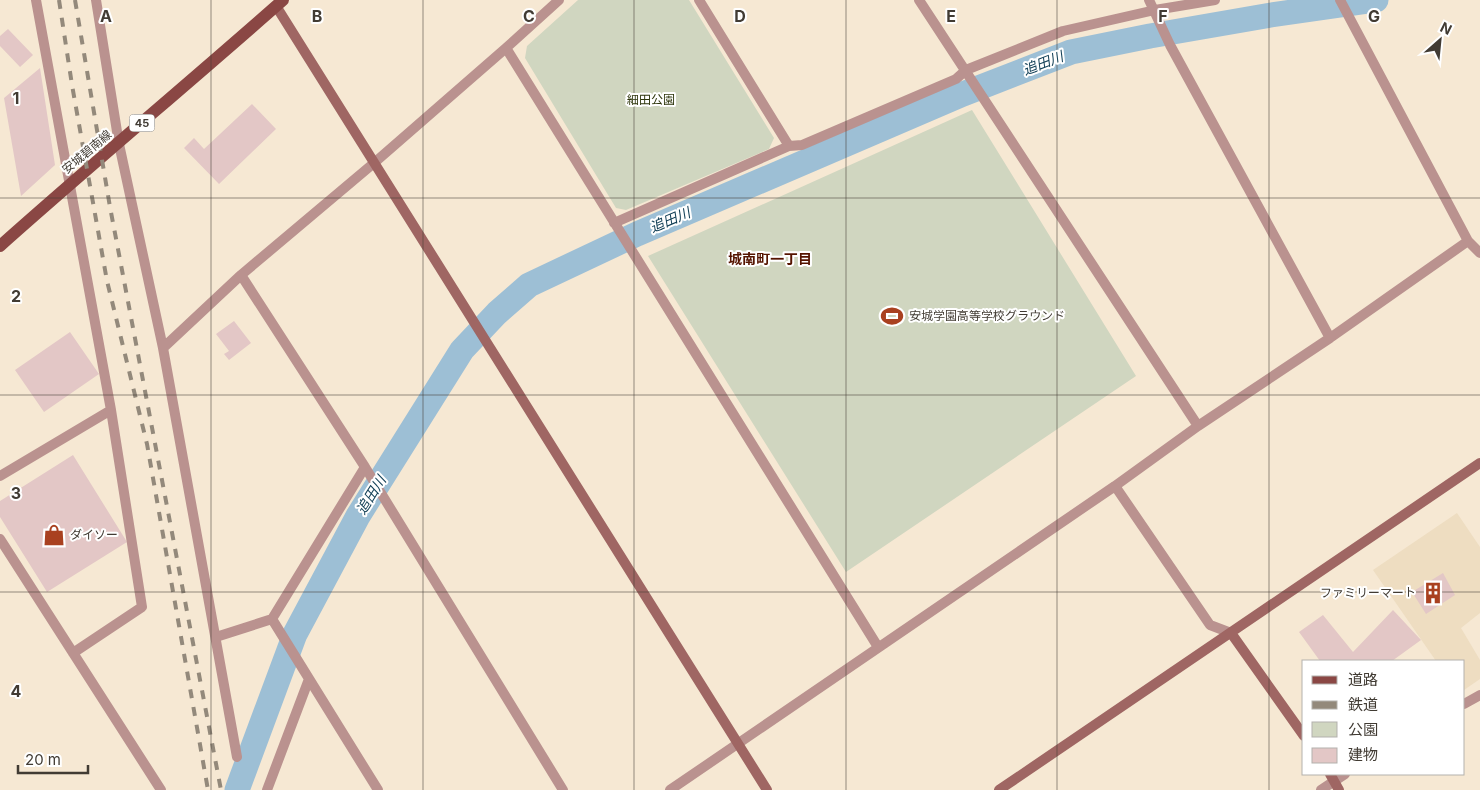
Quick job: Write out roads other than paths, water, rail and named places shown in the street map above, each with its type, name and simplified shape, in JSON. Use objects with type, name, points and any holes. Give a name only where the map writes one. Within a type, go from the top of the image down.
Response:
[{"type":"main road","name":"安城碧南線","points":[[0,246],[277,2]]},
{"type":"street","points":[[36,0],[111,410],[142,607],[73,653]]},
{"type":"street","points":[[96,0],[118,144],[164,348],[237,757]]},
{"type":"street","points":[[164,348],[241,276],[374,163],[559,0]]},
{"type":"street","points":[[699,0],[789,146]]},
{"type":"street","points":[[919,0],[1198,426]]},
{"type":"street","points":[[1149,0],[1170,45],[1330,338]]},
{"type":"street","points":[[617,227],[789,146],[802,145],[956,79],[966,70],[1063,31],[1155,10],[1215,0]]},
{"type":"street","points":[[1340,0],[1468,241],[1480,254]]},
{"type":"street","points":[[277,2],[484,340],[767,790]]},
{"type":"street","points":[[506,48],[878,647]]},
{"type":"street","points":[[670,790],[1115,486],[1198,426],[1330,338],[1468,241]]},
{"type":"street","points":[[241,276],[372,477],[563,790]]},
{"type":"street","points":[[0,476],[111,410]]},
{"type":"street","points":[[999,790],[1480,463]]},
{"type":"street","points":[[216,637],[272,619],[365,467]]},
{"type":"street","points":[[1115,486],[1210,625],[1231,633],[1302,733]]},
{"type":"street","points":[[0,539],[161,790]]},
{"type":"street","points":[[272,619],[378,790]]},
{"type":"street","points":[[267,790],[309,679]]},
{"type":"street","points":[[1465,704],[1479,699]]},
{"type":"street","points":[[1321,790],[1332,777],[1339,790]]},
{"type":"waterway","name":"追田川","points":[[237,790],[295,634],[358,516],[462,350],[497,313],[529,285],[637,234],[963,94],[1071,52],[1271,15],[1376,0]]},
{"type":"railway","points":[[59,0],[107,281],[147,444],[208,790]]},
{"type":"railway","points":[[75,0],[110,207],[221,790]]},
{"type":"place","name":"安城学園高等学校グラウンド","points":[[892,316]]},
{"type":"place","name":"ダイソー","points":[[54,535]]},
{"type":"place","name":"ファミリーマート","points":[[1433,593]]},
{"type":"district","name":"城南町一丁目","points":[[770,259]]},
{"type":"park label","name":"細田公園","points":[[651,100]]}]
